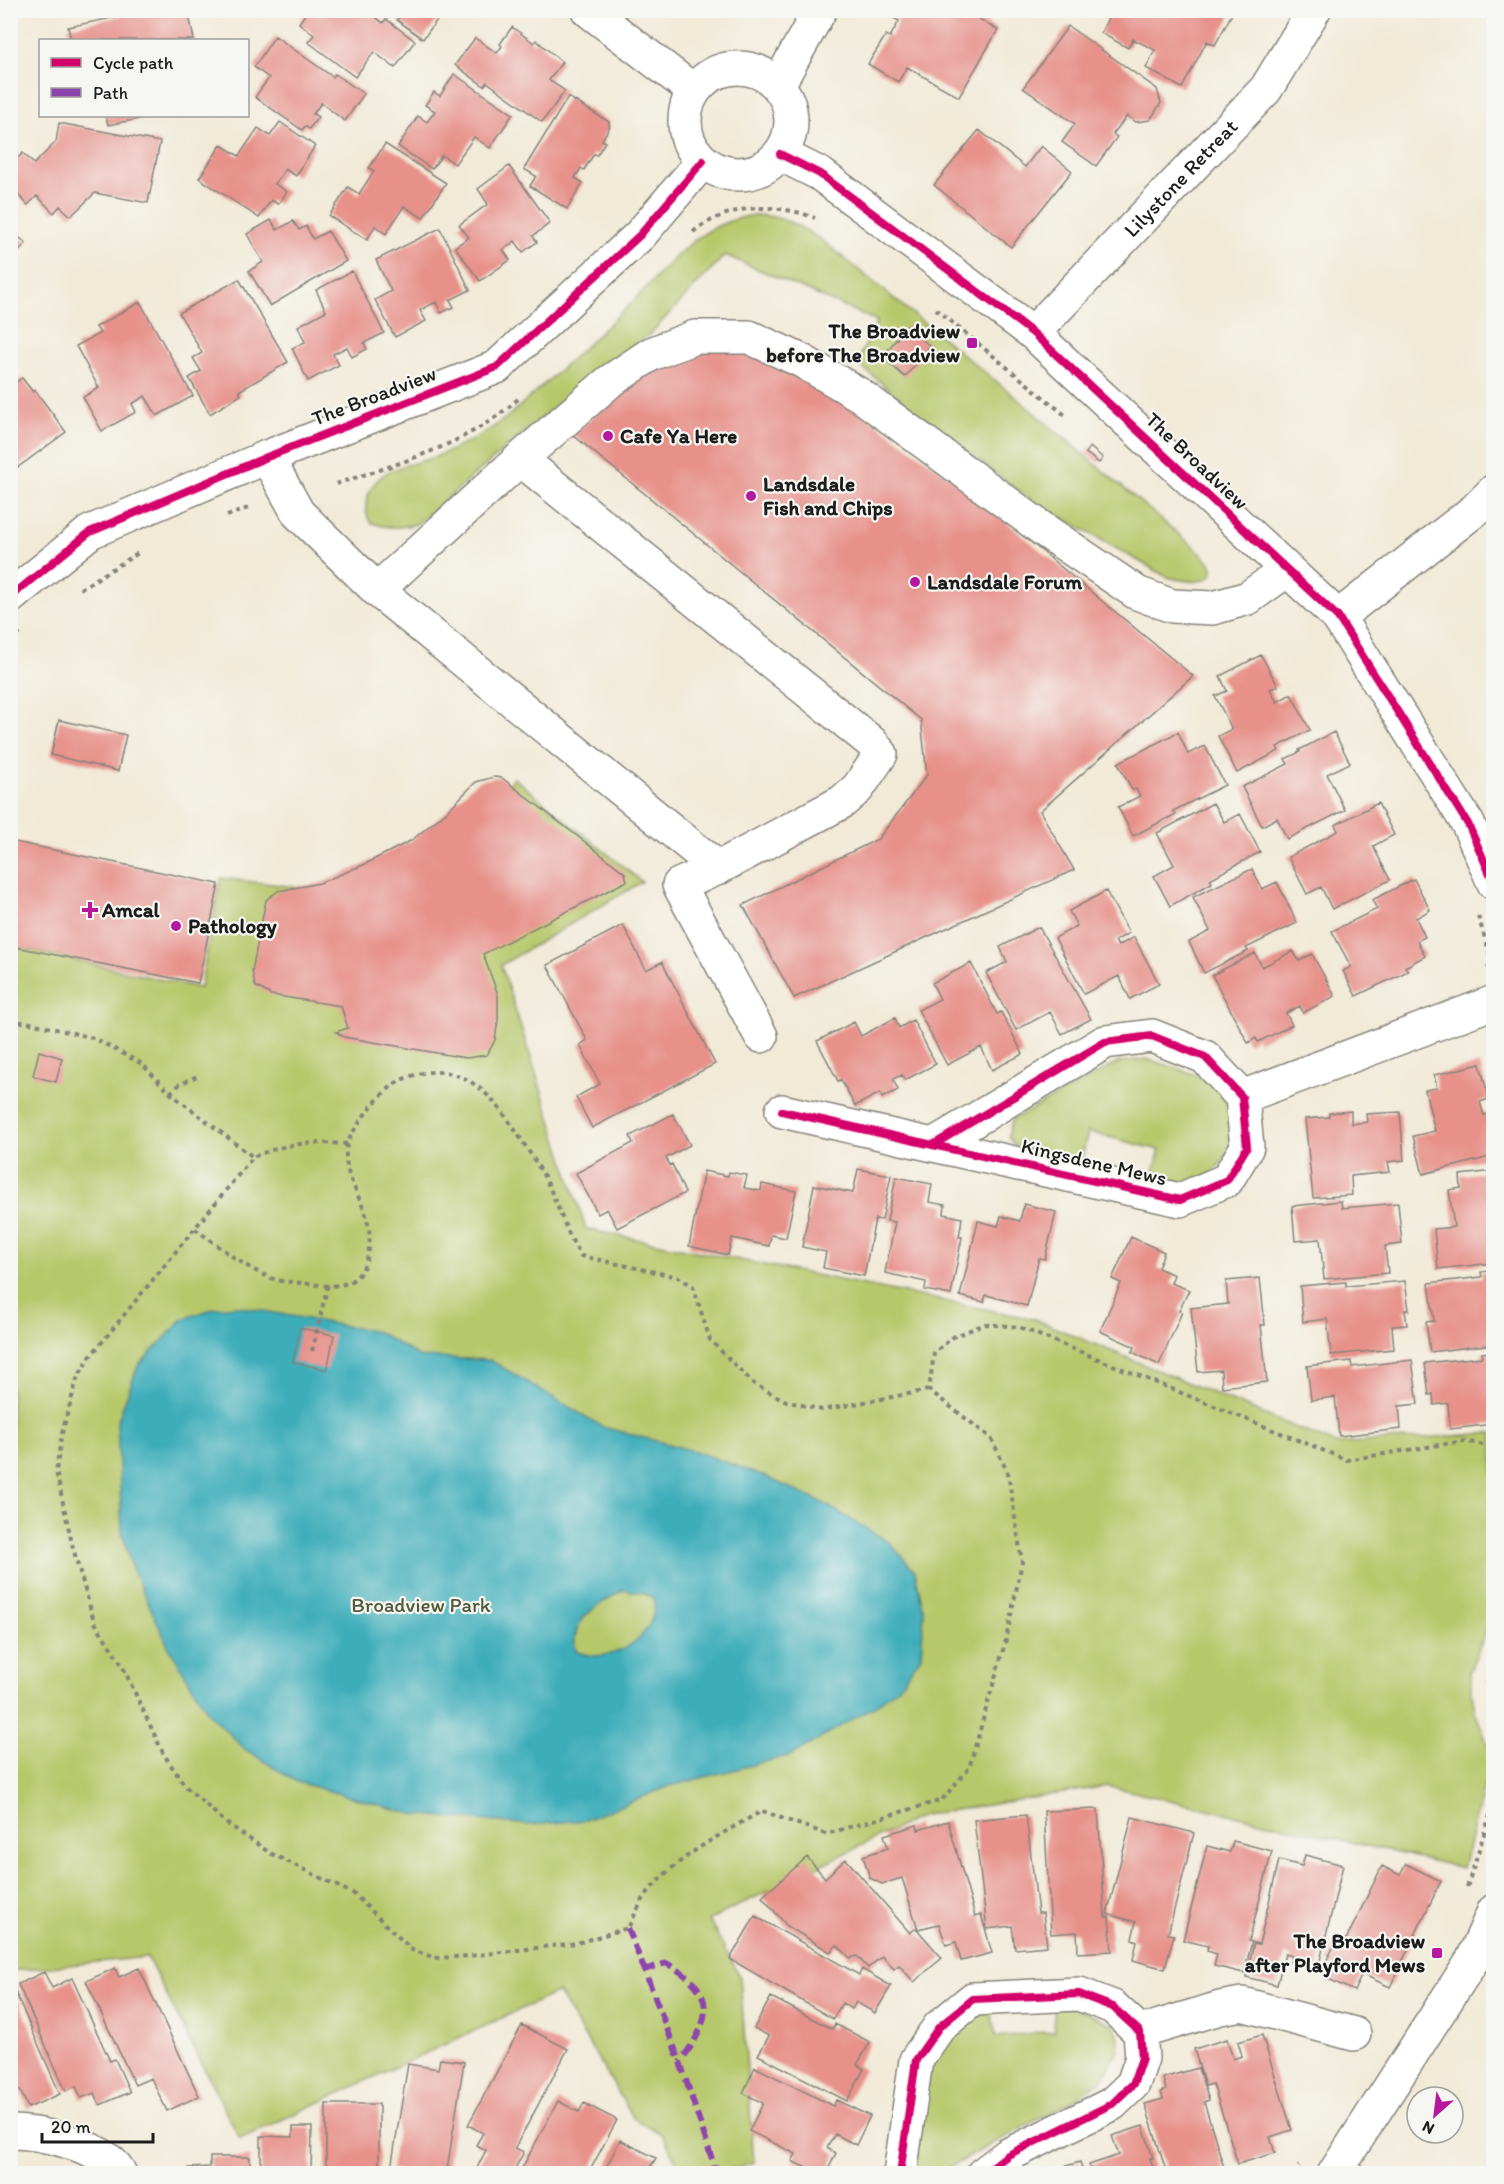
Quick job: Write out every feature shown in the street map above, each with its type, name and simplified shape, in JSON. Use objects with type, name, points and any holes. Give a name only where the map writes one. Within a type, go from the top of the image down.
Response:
[{"type":"street","points":[[588,10],[694,91]]},
{"type":"street","points":[[778,85],[820,10]]},
{"type":"street","name":"Lilystone Retreat","points":[[1033,333],[1266,89],[1314,10]]},
{"type":"street","points":[[734,67],[750,69],[765,75],[778,85],[791,112],[790,134],[780,154],[760,170],[734,175],[717,171],[703,161],[692,150],[684,120],[694,91],[711,75],[734,67]]},
{"type":"street","name":"The Broadview","points":[[780,154],[820,174],[1033,333],[1338,617],[1468,824],[1494,883]]},
{"type":"street","name":"The Broadview","points":[[10,597],[90,532],[267,457],[497,367],[640,235],[703,161]]},
{"type":"street","points":[[377,590],[520,459],[609,382],[651,354],[695,337],[749,338],[802,361],[860,395],[1044,530],[1137,593],[1172,606],[1213,608],[1248,598],[1287,570]]},
{"type":"street","points":[[267,457],[298,513],[377,590],[718,868]]},
{"type":"street","points":[[520,459],[872,742],[881,754],[858,788],[842,802],[718,868],[680,885],[761,1036]]},
{"type":"street","points":[[1338,617],[1475,510],[1494,491]]},
{"type":"street","points":[[933,1145],[1106,1042],[1152,1036],[1205,1057],[1242,1097],[1494,1002]]},
{"type":"street","name":"Kingsdene Mews","points":[[782,1111],[1180,1200],[1227,1180],[1247,1147],[1242,1097]]},
{"type":"street","points":[[1334,2174],[1473,1959],[1494,1911]]},
{"type":"street","points":[[900,2174],[916,2060],[939,2027],[974,1999],[1078,1994],[1113,2007],[1140,2032],[1142,2058],[1133,2084],[1112,2104],[1008,2155],[983,2174]]},
{"type":"street","points":[[1140,2032],[1220,2008],[1242,2004],[1354,2034]]},
{"type":"street","points":[[10,2132],[26,2132],[51,2137],[101,2155],[114,2162],[120,2174]]},
{"type":"path","points":[[216,520],[248,508]]},
{"type":"path","points":[[71,595],[143,551]]},
{"type":"path","points":[[10,642],[23,630]]},
{"type":"path","points":[[10,1022],[26,1022],[94,1038],[142,1064],[170,1094],[253,1157]]},
{"type":"path","points":[[195,1229],[244,1264],[273,1279],[338,1286],[356,1279],[369,1257],[368,1223],[347,1169],[347,1144],[376,1100],[395,1083],[413,1075],[435,1071],[458,1074],[481,1089],[501,1108],[545,1178],[567,1236],[581,1256],[678,1278],[693,1286],[710,1340],[754,1384],[786,1401],[822,1410],[929,1390],[990,1438],[1008,1473],[1022,1562],[1006,1640],[969,1768],[942,1800],[826,1834],[762,1811],[725,1832],[668,1872],[645,1896],[628,1928],[577,1943],[435,1958],[412,1950],[354,1894],[270,1853],[225,1822],[185,1786],[163,1753],[122,1665],[94,1621],[73,1548],[56,1471],[62,1433],[76,1379],[89,1358],[253,1157],[279,1146],[309,1142],[347,1144]]},
{"type":"path","points":[[170,1094],[180,1084],[197,1076]]},
{"type":"path","points":[[312,1351],[328,1284]]},
{"type":"path","points":[[929,1390],[934,1353],[952,1337],[985,1324],[1019,1327],[1347,1460],[1464,1441],[1494,1447]]},
{"type":"path","points":[[1465,1893],[1492,1809],[1491,1717],[1487,1683],[1494,1668]]},
{"type":"path","points":[[1293,2174],[1300,2165]]},
{"type":"green space","points":[[754,215],[790,222],[823,241],[1008,391],[1194,547],[1210,563],[1213,571],[1210,576],[1205,580],[1193,582],[1167,577],[1031,500],[939,430],[857,363],[877,321],[725,255],[650,334],[588,378],[417,524],[393,527],[370,522],[366,512],[367,500],[373,486],[380,478],[398,468],[448,451],[500,423],[567,364],[682,251],[713,228],[732,220]]},
{"type":"green space","name":"Broadview Park","points":[[514,778],[642,882],[501,965],[586,1229],[1034,1319],[1335,1444],[1493,1433],[1493,1624],[1486,1631],[1469,1673],[1475,1711],[1492,1756],[1463,1868],[1108,1786],[923,1815],[709,1920],[740,1977],[754,2162],[718,2173],[682,2173],[662,2134],[634,2119],[558,1992],[240,2139],[147,1957],[11,1971],[11,946],[200,988],[221,878],[297,887],[324,886],[466,829]]},
{"type":"green space","points":[[1146,1059],[1184,1070],[1203,1079],[1218,1090],[1230,1109],[1233,1129],[1230,1147],[1221,1163],[1207,1176],[1190,1183],[1172,1183],[1153,1175],[1160,1150],[1088,1132],[1081,1162],[1021,1149],[1014,1145],[1008,1137],[1012,1120],[1119,1062]]},
{"type":"green space","points":[[1053,2005],[1071,2005],[1114,2025],[1119,2037],[1118,2050],[1104,2078],[1072,2101],[948,2168],[931,2173],[915,2169],[922,2064],[944,2029],[991,2010],[996,2037],[1055,2031]]},
{"type":"water","points":[[237,1306],[378,1332],[420,1357],[490,1360],[603,1427],[695,1451],[764,1476],[825,1504],[889,1542],[915,1571],[924,1612],[921,1656],[898,1688],[873,1707],[792,1755],[670,1786],[585,1820],[530,1825],[412,1814],[297,1782],[246,1750],[209,1714],[169,1648],[132,1568],[122,1532],[117,1422],[138,1366],[183,1319],[215,1308]],"holes":[[[623,1590],[641,1592],[654,1598],[654,1612],[641,1636],[617,1652],[589,1655],[576,1651],[577,1630],[581,1621],[588,1614]]]},
{"type":"building","points":[[150,10],[188,10],[194,39],[71,39],[68,27]]},
{"type":"building","points":[[308,10],[366,10],[383,23],[386,19],[415,41],[395,68],[374,52],[355,77],[308,42],[314,35],[299,23]]},
{"type":"building","points":[[394,10],[441,10],[443,12],[423,39],[397,20],[400,15]]},
{"type":"building","points":[[890,10],[964,10],[998,30],[959,97],[907,67],[898,82],[868,64],[886,35],[890,37],[899,21],[888,15]]},
{"type":"building","points":[[1112,10],[1234,10],[1215,45],[1207,41],[1182,88],[1146,68],[1155,50],[1133,39],[1128,48],[1101,33]]},
{"type":"building","points":[[1068,26],[1157,89],[1161,103],[1150,120],[1136,122],[1127,116],[1113,134],[1117,137],[1096,166],[1062,142],[1075,124],[1023,88]]},
{"type":"building","points":[[512,27],[534,43],[536,40],[562,62],[549,80],[565,91],[542,122],[487,82],[484,86],[455,65],[475,38],[497,53],[502,46],[500,44]]},
{"type":"building","points":[[275,36],[333,77],[335,74],[364,94],[345,121],[321,103],[313,114],[318,117],[309,129],[305,126],[302,130],[255,97],[269,78],[254,67]]},
{"type":"building","points":[[454,74],[513,114],[490,148],[474,137],[455,164],[442,155],[432,169],[398,146],[418,116],[427,122],[435,111],[425,105],[434,92],[440,96]]},
{"type":"building","points":[[568,97],[609,122],[609,128],[602,140],[605,142],[597,155],[594,154],[584,170],[581,168],[575,178],[583,183],[567,209],[530,186],[536,176],[524,169]]},
{"type":"building","points":[[106,117],[150,117],[108,125]]},
{"type":"building","points":[[280,122],[315,146],[296,176],[285,169],[275,184],[287,192],[278,204],[271,200],[259,218],[199,178],[221,145],[239,156],[258,128],[270,136]]},
{"type":"building","points":[[59,123],[160,142],[148,203],[95,193],[71,216],[60,206],[54,213],[37,196],[28,205],[10,187],[10,165],[23,153],[34,164],[56,142]]},
{"type":"building","points":[[979,130],[1025,167],[1041,146],[1072,171],[1011,247],[934,185]]},
{"type":"building","points":[[385,144],[446,183],[423,218],[404,206],[386,234],[375,226],[367,240],[329,216],[348,187],[359,194],[374,171],[369,168]]},
{"type":"building","points":[[509,166],[550,223],[533,236],[537,242],[523,252],[515,241],[503,250],[510,260],[480,281],[455,247],[469,237],[459,225],[488,204],[478,189]]},
{"type":"building","points":[[271,220],[277,230],[293,221],[299,230],[306,226],[313,239],[328,231],[346,261],[270,306],[249,271],[263,262],[247,234]]},
{"type":"building","points":[[440,228],[470,290],[450,300],[454,307],[441,313],[436,302],[420,310],[426,321],[395,337],[375,300],[391,291],[376,260]]},
{"type":"building","points":[[10,230],[26,243],[10,262]]},
{"type":"building","points":[[352,271],[384,333],[364,343],[367,349],[352,357],[347,347],[333,354],[339,365],[308,381],[292,348],[305,342],[298,326],[326,311],[316,290]]},
{"type":"building","points":[[239,279],[288,362],[239,391],[241,395],[210,414],[189,378],[201,371],[193,358],[202,353],[179,313]]},
{"type":"building","points":[[140,302],[193,396],[157,416],[145,396],[132,404],[136,412],[102,431],[83,397],[99,388],[76,346],[100,333],[96,327]]},
{"type":"building","points":[[907,326],[930,346],[905,377],[882,357]]},
{"type":"building","name":"Landsdale Forum","points":[[768,345],[964,487],[1193,676],[1040,811],[1074,870],[794,998],[743,905],[878,839],[927,775],[921,720],[573,435],[671,346]]},
{"type":"building","points":[[22,378],[33,392],[35,390],[66,432],[10,473],[10,386]]},
{"type":"building","points":[[1090,447],[1103,458],[1099,463],[1086,453]]},
{"type":"building","points":[[1261,655],[1278,686],[1270,689],[1277,702],[1291,694],[1310,730],[1277,747],[1279,751],[1237,773],[1218,736],[1232,729],[1215,696],[1227,691],[1220,676]]},
{"type":"building","points":[[59,720],[126,735],[118,771],[51,755]]},
{"type":"building","points":[[1178,732],[1188,754],[1205,746],[1225,785],[1173,811],[1176,814],[1133,836],[1118,807],[1140,796],[1136,789],[1132,790],[1118,763]]},
{"type":"building","points":[[1334,732],[1350,763],[1327,774],[1345,810],[1287,839],[1277,818],[1262,826],[1242,787],[1288,764],[1285,759]]},
{"type":"building","points":[[494,777],[502,778],[625,873],[627,881],[483,954],[498,995],[495,1040],[487,1055],[466,1058],[344,1037],[336,1032],[348,1028],[341,1006],[271,995],[255,986],[252,971],[266,900],[278,891],[320,883],[363,865],[412,840],[446,812],[476,782]]},
{"type":"building","points":[[1213,803],[1224,822],[1240,814],[1260,852],[1210,879],[1212,883],[1170,906],[1154,876],[1174,865],[1157,833]]},
{"type":"building","points":[[1378,803],[1394,835],[1373,846],[1390,880],[1332,909],[1321,887],[1307,894],[1288,857],[1338,831],[1335,825]]},
{"type":"building","points":[[10,841],[219,884],[198,983],[10,946]]},
{"type":"building","points":[[1252,869],[1262,889],[1277,882],[1297,923],[1246,948],[1248,951],[1204,973],[1189,942],[1210,931],[1193,897]]},
{"type":"building","points":[[1414,879],[1430,910],[1416,918],[1425,937],[1417,941],[1425,956],[1405,967],[1408,971],[1356,996],[1343,971],[1351,967],[1332,931],[1377,909],[1372,900]]},
{"type":"building","points":[[1106,891],[1129,933],[1115,941],[1118,946],[1134,937],[1159,984],[1130,999],[1119,976],[1084,994],[1055,938],[1077,926],[1069,911]]},
{"type":"building","points":[[623,925],[646,970],[662,962],[715,1064],[592,1128],[576,1097],[600,1084],[580,1045],[587,1040],[547,965]]},
{"type":"building","points":[[1039,927],[1091,1019],[1062,1034],[1050,1012],[1016,1030],[986,973],[1007,962],[1000,947]]},
{"type":"building","points":[[1293,951],[1299,961],[1312,954],[1335,996],[1303,1013],[1300,1006],[1286,1013],[1292,1025],[1258,1042],[1256,1038],[1248,1043],[1212,975],[1255,953],[1262,967]]},
{"type":"building","points":[[971,963],[997,1014],[1001,1012],[1023,1054],[992,1070],[981,1047],[947,1065],[918,1010],[940,999],[932,983]]},
{"type":"building","points":[[895,1018],[899,1028],[913,1020],[936,1064],[905,1080],[902,1075],[893,1079],[898,1090],[882,1098],[880,1093],[855,1106],[841,1080],[838,1081],[817,1041],[854,1022],[861,1036]]},
{"type":"building","points":[[39,1051],[62,1058],[56,1082],[33,1076]]},
{"type":"building","points":[[1480,1064],[1489,1099],[1480,1102],[1484,1115],[1494,1112],[1494,1156],[1423,1174],[1413,1136],[1435,1131],[1425,1090],[1437,1088],[1434,1075]]},
{"type":"building","points":[[1351,1111],[1351,1124],[1367,1122],[1366,1114],[1400,1112],[1404,1160],[1388,1162],[1390,1172],[1351,1176],[1352,1195],[1313,1198],[1305,1119],[1329,1117],[1329,1113]]},
{"type":"building","points":[[673,1114],[690,1145],[666,1158],[670,1165],[672,1164],[685,1193],[617,1228],[607,1209],[598,1214],[576,1173],[633,1143],[630,1136]]},
{"type":"building","points":[[858,1169],[891,1175],[882,1220],[875,1219],[864,1276],[823,1268],[826,1252],[802,1247],[814,1185],[853,1193]]},
{"type":"building","points":[[704,1171],[728,1176],[729,1172],[747,1175],[744,1188],[761,1191],[762,1184],[796,1191],[786,1238],[771,1235],[769,1246],[732,1238],[728,1255],[689,1246]]},
{"type":"building","points":[[1494,1171],[1494,1263],[1438,1269],[1434,1229],[1454,1227],[1449,1190],[1461,1188],[1460,1175]]},
{"type":"building","points":[[896,1177],[932,1184],[929,1202],[945,1205],[944,1214],[962,1218],[959,1237],[962,1237],[951,1295],[925,1290],[926,1282],[885,1273],[895,1222],[887,1221]]},
{"type":"building","points":[[1341,1201],[1342,1208],[1398,1203],[1402,1244],[1385,1246],[1388,1273],[1324,1279],[1320,1239],[1295,1241],[1292,1206]]},
{"type":"building","points":[[1024,1204],[1056,1212],[1045,1259],[1039,1258],[1027,1306],[986,1295],[984,1302],[960,1296],[978,1221],[998,1226],[1001,1216],[1020,1221]]},
{"type":"building","points":[[1131,1237],[1164,1252],[1158,1268],[1174,1275],[1171,1283],[1189,1290],[1159,1365],[1132,1352],[1135,1347],[1100,1331],[1121,1283],[1112,1279]]},
{"type":"building","points":[[1494,1270],[1494,1344],[1430,1352],[1426,1322],[1434,1321],[1429,1283],[1482,1277],[1481,1272]]},
{"type":"building","points":[[1260,1278],[1265,1325],[1261,1325],[1267,1382],[1222,1387],[1221,1370],[1198,1372],[1191,1308],[1228,1304],[1226,1281]]},
{"type":"building","points":[[1405,1281],[1409,1310],[1405,1310],[1407,1325],[1392,1326],[1394,1349],[1331,1355],[1327,1319],[1303,1322],[1300,1286],[1346,1282],[1346,1286]]},
{"type":"building","points":[[300,1328],[334,1335],[327,1370],[293,1362]]},
{"type":"building","points":[[1494,1352],[1494,1424],[1450,1429],[1448,1403],[1434,1405],[1433,1394],[1429,1395],[1425,1363],[1482,1357],[1482,1353]]},
{"type":"building","points":[[1412,1360],[1418,1404],[1399,1406],[1401,1429],[1339,1436],[1335,1397],[1311,1400],[1307,1366],[1351,1361],[1352,1367]]},
{"type":"building","points":[[1098,1809],[1105,1917],[1109,1917],[1112,1951],[1078,1953],[1077,1932],[1051,1934],[1044,1811]]},
{"type":"building","points":[[1026,1815],[1038,1913],[1043,1913],[1047,1946],[1015,1949],[1012,1926],[987,1929],[974,1820]]},
{"type":"building","points":[[1132,1817],[1194,1833],[1168,1934],[1174,1935],[1165,1969],[1133,1960],[1137,1941],[1132,1939],[1136,1922],[1107,1914]]},
{"type":"building","points":[[948,1821],[975,1916],[981,1914],[992,1953],[961,1961],[956,1942],[946,1945],[939,1924],[918,1929],[902,1878],[882,1884],[870,1878],[863,1856],[888,1848],[884,1835],[917,1825],[918,1830]]},
{"type":"building","points":[[1233,1841],[1272,1851],[1249,1941],[1252,1942],[1244,1973],[1214,1966],[1217,1954],[1207,1951],[1208,1946],[1183,1940],[1207,1846],[1230,1852]]},
{"type":"building","points":[[1305,1855],[1343,1865],[1318,1969],[1290,1962],[1292,1956],[1285,1954],[1277,1985],[1246,1977],[1254,1943],[1259,1944],[1279,1860],[1302,1866]]},
{"type":"building","points":[[807,1857],[825,1878],[846,1859],[910,1933],[916,1928],[942,1958],[914,1982],[899,1965],[894,1969],[882,1956],[868,1968],[857,1956],[850,1958],[837,1945],[830,1952],[787,1926],[762,1897]]},
{"type":"building","points":[[1406,1864],[1441,1881],[1390,1987],[1362,1974],[1354,1991],[1326,1978],[1332,1965],[1326,1962],[1337,1940],[1344,1944],[1382,1866],[1400,1875]]},
{"type":"building","points":[[755,1916],[859,1975],[862,1969],[891,1986],[875,2013],[856,2002],[852,2009],[842,2003],[833,2019],[730,1959]]},
{"type":"building","points":[[115,1968],[119,1977],[139,1968],[199,2096],[167,2111],[151,2078],[135,2085],[86,1981]]},
{"type":"building","points":[[44,1972],[52,1988],[72,1978],[110,2061],[115,2059],[130,2092],[100,2105],[95,2093],[81,2098],[76,2086],[66,2091],[18,1984]]},
{"type":"building","points":[[10,1980],[60,2094],[28,2108],[20,2090],[10,2094]]},
{"type":"building","points":[[771,1997],[832,2029],[835,2024],[870,2042],[857,2065],[864,2069],[847,2101],[758,2055],[769,2036],[754,2028]]},
{"type":"building","points":[[522,2025],[568,2049],[515,2148],[524,2152],[512,2174],[481,2174],[476,2170],[486,2150],[476,2145],[483,2133],[468,2125]]},
{"type":"building","points":[[1262,2035],[1292,2130],[1270,2137],[1275,2153],[1238,2164],[1213,2084],[1205,2086],[1194,2049],[1227,2039],[1233,2059],[1242,2056],[1238,2042]]},
{"type":"building","points":[[440,2059],[464,2062],[447,2170],[456,2171],[455,2174],[412,2174],[391,2169],[408,2064],[438,2069]]},
{"type":"building","points":[[755,2067],[833,2106],[836,2100],[870,2116],[856,2145],[835,2134],[827,2148],[836,2153],[826,2174],[818,2174],[792,2161],[796,2154],[749,2131],[763,2103],[743,2093]]},
{"type":"building","points":[[1198,2068],[1209,2100],[1204,2102],[1226,2174],[1167,2174],[1145,2104],[1163,2099],[1161,2092],[1166,2090],[1163,2078]]},
{"type":"building","points":[[558,2101],[579,2112],[584,2103],[617,2120],[588,2174],[519,2174]]},
{"type":"building","points":[[326,2104],[379,2104],[379,2174],[326,2174]]},
{"type":"building","points":[[1143,2126],[1153,2158],[1150,2158],[1155,2174],[1092,2174],[1089,2165],[1119,2155],[1112,2136]]},
{"type":"building","points":[[293,2127],[312,2127],[311,2174],[261,2174],[261,2136],[293,2137]]},
{"type":"building","points":[[620,2140],[656,2158],[651,2166],[665,2174],[603,2174]]},
{"type":"building","points":[[210,2157],[250,2157],[250,2174],[189,2174],[189,2168],[210,2167]]},
{"type":"building","points":[[1080,2162],[1084,2174],[1050,2174],[1049,2171]]},
{"type":"marked path","points":[[628,1928],[680,2062],[717,2174]]},
{"type":"marked path","points":[[644,1970],[666,1963],[683,1974],[695,1985],[702,1996],[705,2007],[704,2019],[691,2047],[680,2062]]},
{"type":"cycle path","points":[[780,154],[820,174],[1033,333],[1338,617],[1468,824],[1494,883]]},
{"type":"cycle path","points":[[10,597],[90,532],[267,457],[497,367],[640,235],[703,161]]},
{"type":"cycle path","points":[[782,1111],[933,1145],[1180,1200],[1227,1180],[1247,1147],[1242,1097],[1205,1057],[1152,1036],[1105,1042],[933,1145]]},
{"type":"cycle path","points":[[900,2174],[916,2060],[939,2027],[973,1999],[1079,1994],[1113,2007],[1140,2032],[1142,2058],[1133,2084],[1112,2104],[1008,2155],[983,2174]]},
{"type":"place","name":"The Broadview before The Broadview","points":[[972,343]]},
{"type":"place","name":"Cafe Ya Here","points":[[608,436]]},
{"type":"place","name":"Landsdale Fish and Chips","points":[[751,496]]},
{"type":"place","name":"Landsdale Forum","points":[[915,582]]},
{"type":"place","name":"Amcal","points":[[90,910]]},
{"type":"place","name":"Pathology","points":[[176,926]]},
{"type":"place","name":"The Broadview after Playford Mews","points":[[1437,1953]]}]
